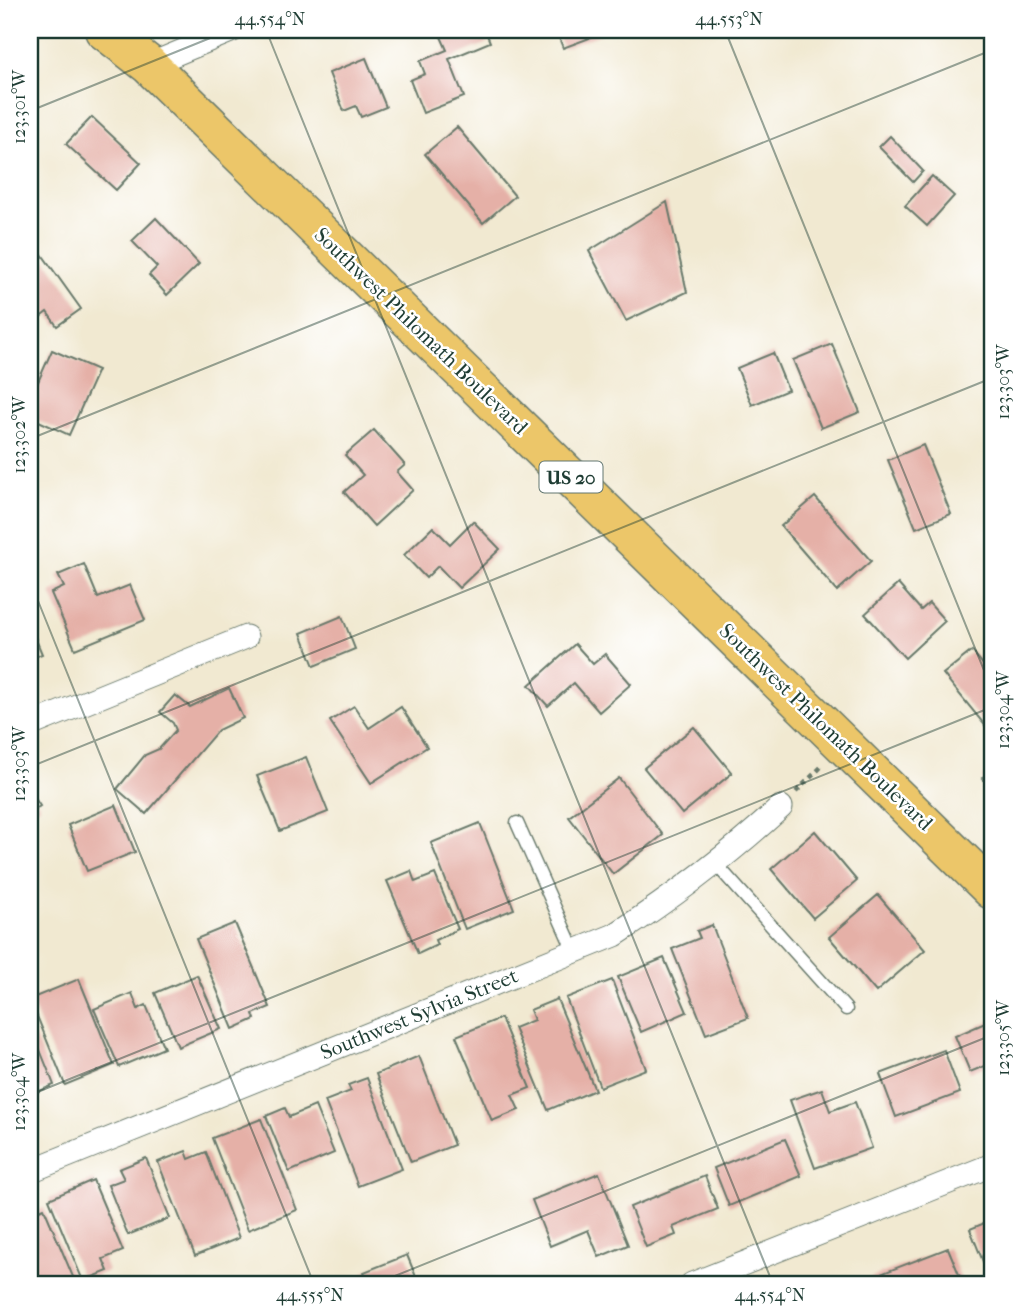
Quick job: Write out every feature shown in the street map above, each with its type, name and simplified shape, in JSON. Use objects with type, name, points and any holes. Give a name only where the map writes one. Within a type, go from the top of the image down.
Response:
[{"type":"highway","name":"Southwest Philomath Boulevard","points":[[104,30],[149,65],[992,890]]},
{"type":"highway","name":"Southwest Philomath Boulevard","points":[[123,30],[149,65]]},
{"type":"street","points":[[149,65],[233,30]]},
{"type":"street","points":[[30,725],[246,637]]},
{"type":"street","name":"Southwest Sylvia Street","points":[[30,1171],[615,935],[715,863],[780,807]]},
{"type":"street","points":[[692,1284],[992,1165]]},
{"type":"lane","points":[[517,822],[574,951]]},
{"type":"lane","points":[[715,863],[846,1009]]},
{"type":"path","points":[[780,807],[843,744]]},
{"type":"building","points":[[438,30],[485,30],[490,42],[449,59],[464,97],[423,113],[410,80],[425,74],[420,61],[447,50]]},
{"type":"building","points":[[556,30],[611,30],[563,48]]},
{"type":"building","points":[[366,58],[386,107],[361,117],[356,106],[344,111],[329,73]]},
{"type":"building","points":[[92,117],[141,163],[116,190],[66,144]]},
{"type":"building","points":[[457,127],[515,196],[483,223],[425,154]]},
{"type":"building","points":[[890,136],[923,171],[913,182],[879,147]]},
{"type":"building","points":[[932,176],[954,196],[927,226],[905,206]]},
{"type":"building","points":[[667,202],[687,292],[626,321],[589,251]]},
{"type":"building","points":[[156,218],[199,264],[167,295],[149,275],[157,267],[132,241]]},
{"type":"building","points":[[36,246],[81,309],[57,326],[47,312],[30,325],[30,250]]},
{"type":"building","points":[[832,344],[860,412],[821,428],[793,360]]},
{"type":"building","points":[[52,350],[98,370],[69,435],[30,417],[30,400]]},
{"type":"building","points":[[773,353],[788,390],[752,405],[737,368]]},
{"type":"building","points":[[374,430],[405,465],[397,472],[413,490],[374,526],[344,492],[363,475],[345,455]]},
{"type":"building","points":[[923,445],[951,514],[916,528],[888,460]]},
{"type":"building","points":[[815,497],[871,561],[837,591],[781,526]]},
{"type":"building","points":[[473,521],[500,549],[459,588],[438,566],[426,578],[404,555],[433,527],[450,544]]},
{"type":"building","points":[[84,564],[98,598],[130,585],[145,620],[75,649],[51,593],[64,587],[58,575]]},
{"type":"building","points":[[898,584],[921,610],[929,603],[945,621],[905,658],[865,614]]},
{"type":"building","points":[[342,616],[355,649],[314,666],[301,633]]},
{"type":"building","points":[[30,625],[42,654],[30,659]]},
{"type":"building","points":[[575,644],[593,664],[605,654],[631,684],[599,712],[574,683],[548,706],[529,685]]},
{"type":"building","points":[[972,651],[985,667],[992,661],[992,734],[943,674]]},
{"type":"building","points":[[229,688],[243,718],[218,730],[146,814],[117,789],[145,755],[159,749],[176,730],[173,723],[160,712],[175,695],[190,707]]},
{"type":"building","points":[[354,706],[369,728],[401,707],[427,747],[371,783],[330,721]]},
{"type":"building","points":[[694,727],[732,773],[682,814],[644,768]]},
{"type":"building","points":[[306,757],[328,812],[280,831],[257,776]]},
{"type":"building","points":[[992,768],[992,789],[982,778]]},
{"type":"building","points":[[619,778],[663,835],[613,874],[569,817]]},
{"type":"building","points":[[30,791],[40,806],[30,813]]},
{"type":"building","points":[[116,805],[135,852],[87,871],[68,825]]},
{"type":"building","points":[[480,823],[514,909],[465,929],[431,843]]},
{"type":"building","points":[[815,831],[857,881],[813,918],[771,869]]},
{"type":"building","points":[[411,871],[415,882],[435,874],[458,929],[435,940],[437,945],[418,954],[387,881]]},
{"type":"building","points":[[878,895],[925,950],[876,992],[829,937]]},
{"type":"building","points":[[235,923],[270,1007],[253,1014],[255,1019],[233,1029],[196,939]]},
{"type":"building","points":[[712,925],[748,1018],[706,1034],[672,949],[700,938],[697,931]]},
{"type":"building","points":[[664,958],[687,1012],[641,1032],[618,977]]},
{"type":"building","points":[[197,975],[221,1029],[178,1047],[155,993]]},
{"type":"building","points":[[79,979],[114,1065],[65,1085],[30,999]]},
{"type":"building","points":[[612,980],[646,1069],[600,1087],[566,998]]},
{"type":"building","points":[[132,993],[138,1009],[146,1005],[164,1048],[119,1067],[94,1009]]},
{"type":"building","points":[[557,999],[595,1090],[548,1110],[514,1028],[534,1020],[530,1010]]},
{"type":"building","points":[[501,1018],[530,1088],[512,1095],[519,1110],[492,1121],[456,1036]]},
{"type":"building","points":[[992,1020],[992,1063],[970,1072],[955,1036]]},
{"type":"building","points":[[34,1035],[54,1085],[32,1094],[37,1106],[30,1109],[30,1037]]},
{"type":"building","points":[[944,1050],[960,1093],[896,1117],[880,1074]]},
{"type":"building","points":[[419,1056],[454,1145],[411,1162],[376,1074]]},
{"type":"building","points":[[367,1078],[402,1169],[358,1186],[325,1101],[351,1091],[348,1085]]},
{"type":"building","points":[[822,1089],[830,1111],[855,1102],[872,1148],[815,1168],[790,1100]]},
{"type":"building","points":[[315,1106],[334,1153],[289,1172],[266,1116],[285,1108],[289,1117]]},
{"type":"building","points":[[261,1119],[297,1210],[248,1230],[212,1138]]},
{"type":"building","points":[[785,1139],[801,1176],[729,1206],[714,1168]]},
{"type":"building","points":[[186,1151],[189,1159],[206,1152],[239,1238],[195,1256],[158,1162]]},
{"type":"building","points":[[146,1158],[170,1218],[128,1235],[108,1185],[124,1179],[119,1169]]},
{"type":"building","points":[[599,1173],[628,1245],[599,1257],[588,1230],[550,1246],[532,1200]]},
{"type":"building","points":[[705,1176],[718,1209],[673,1227],[676,1235],[646,1247],[630,1207]]},
{"type":"building","points":[[93,1180],[123,1251],[103,1259],[108,1271],[83,1281],[49,1199]]},
{"type":"building","points":[[44,1208],[76,1284],[30,1284],[30,1214]]},
{"type":"building","points":[[992,1220],[992,1284],[970,1229]]},
{"type":"building","points":[[948,1248],[963,1284],[866,1284],[865,1280]]},
{"type":"building","points":[[407,1255],[419,1284],[369,1284],[364,1272]]}]
